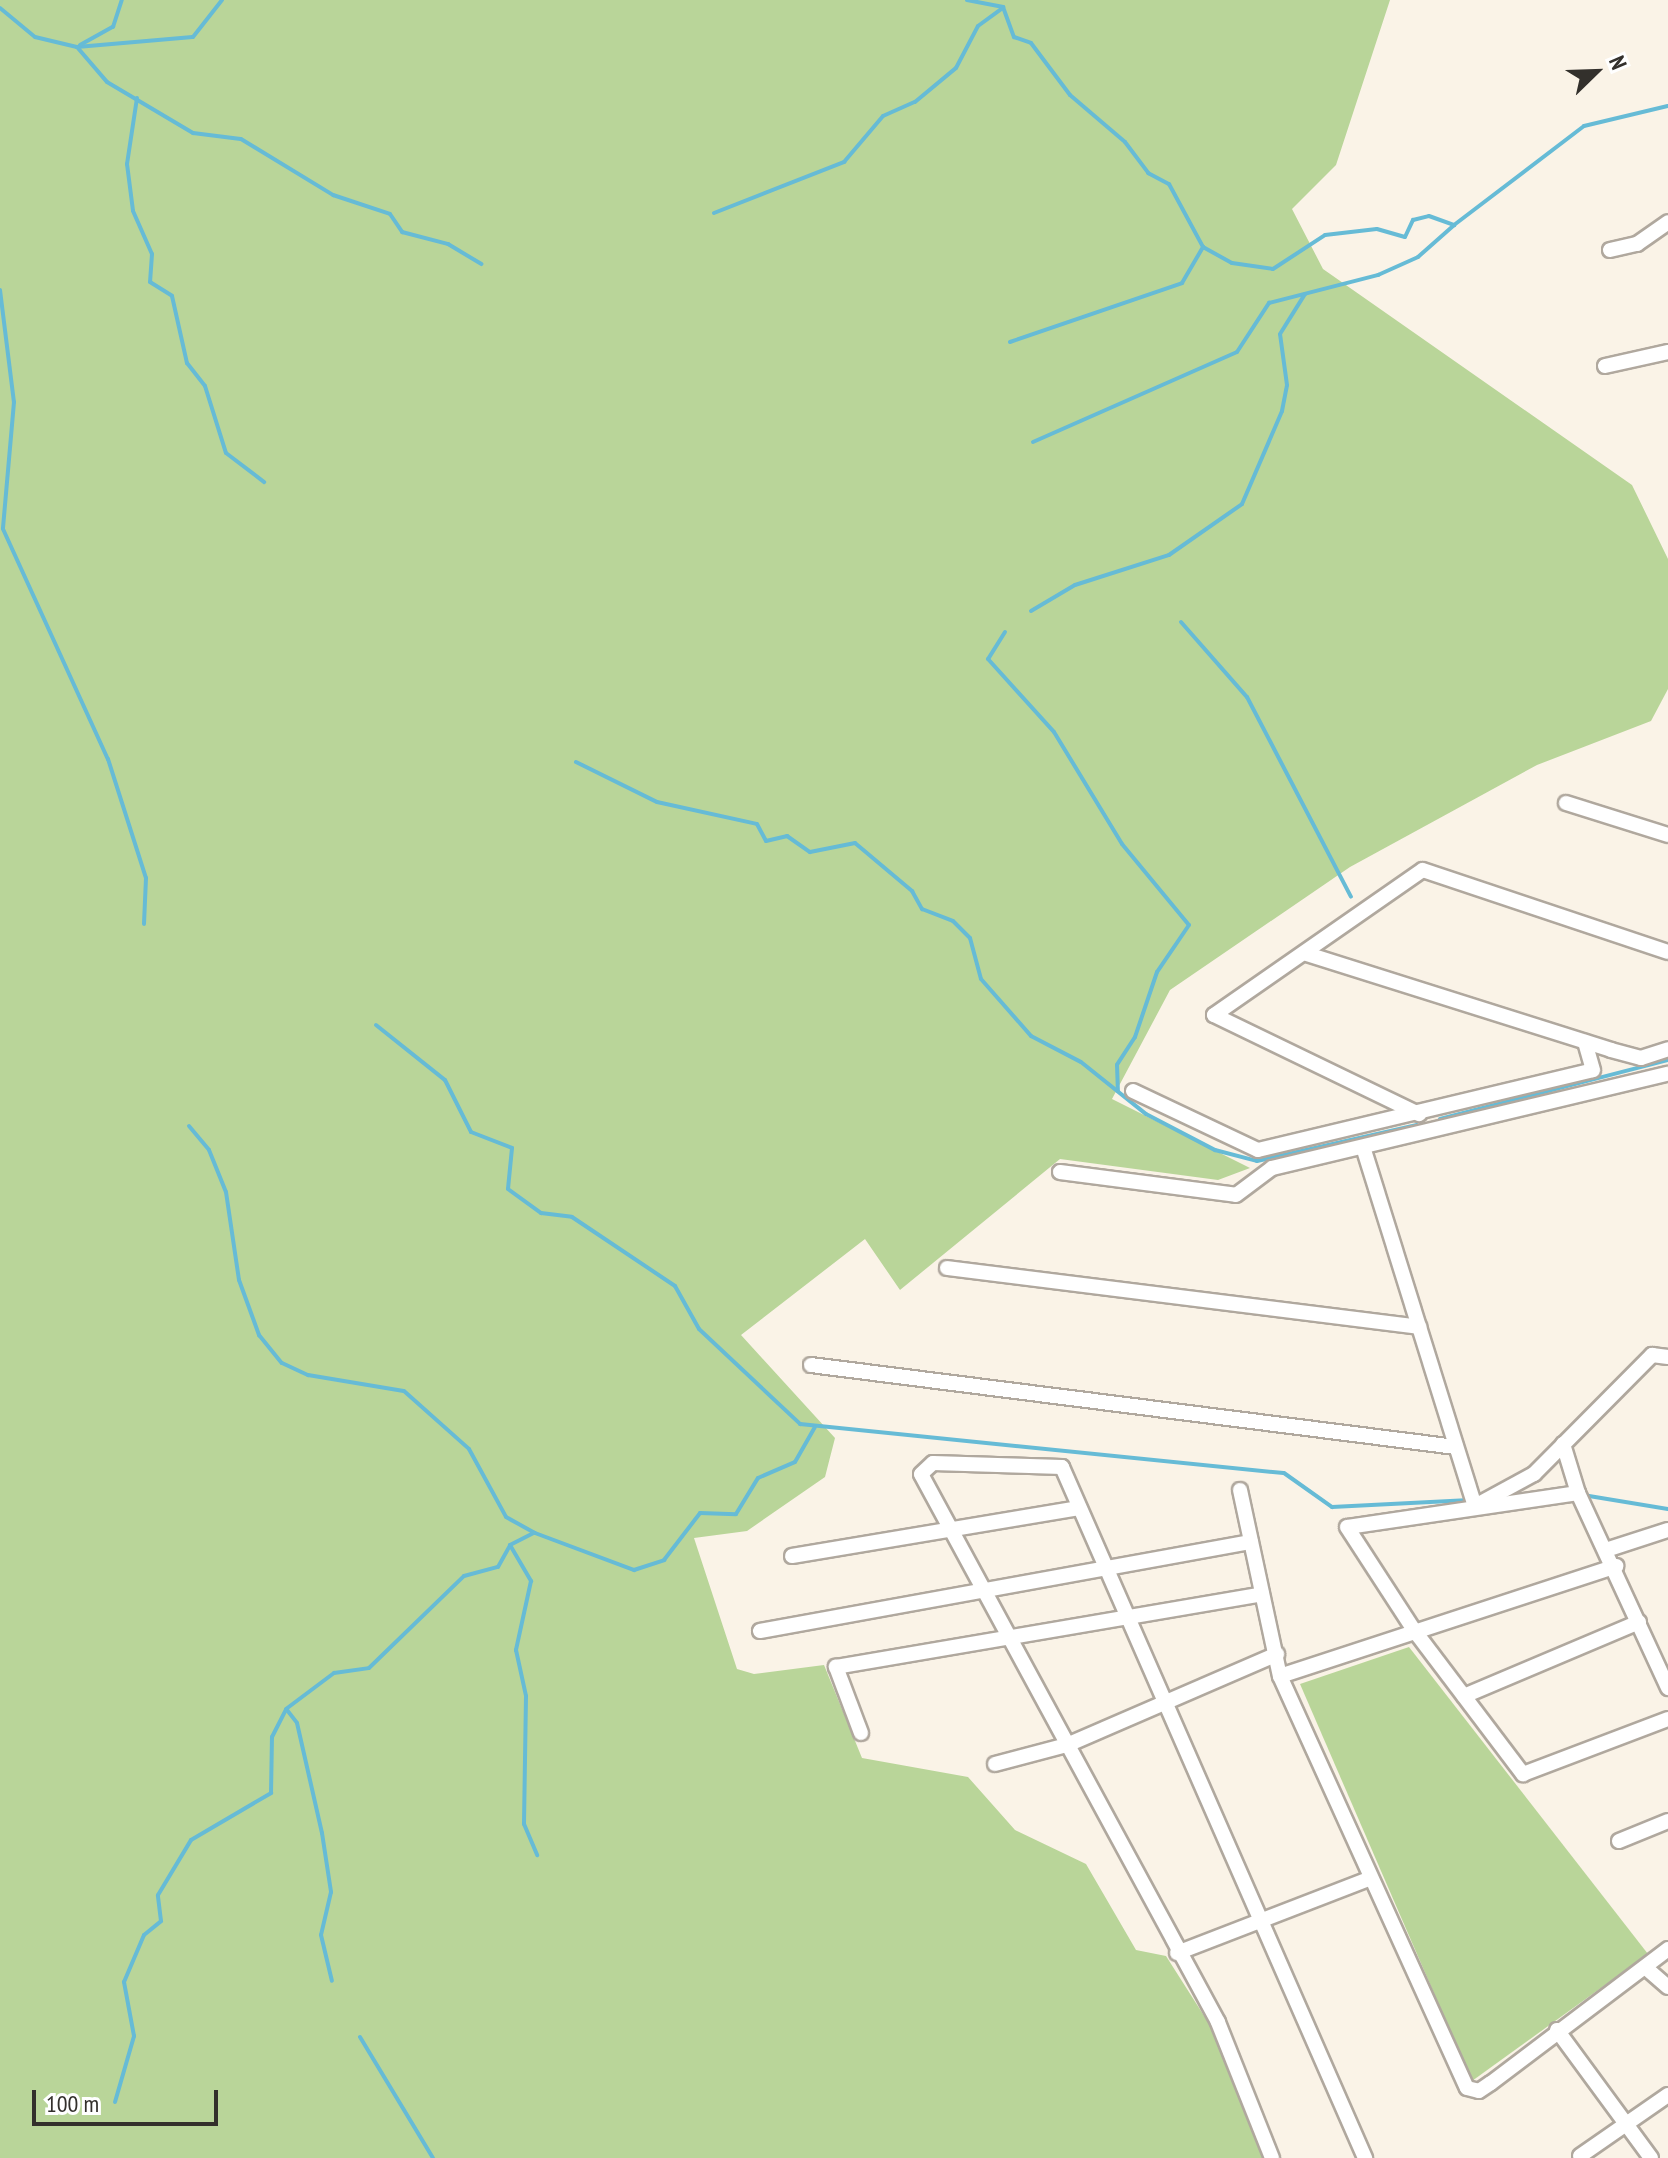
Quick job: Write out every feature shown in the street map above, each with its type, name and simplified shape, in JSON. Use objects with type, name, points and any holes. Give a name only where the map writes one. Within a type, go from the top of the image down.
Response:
[{"type":"street","points":[[1610,250],[1637,244],[1668,222]]},
{"type":"street","points":[[1605,366],[1668,352]]},
{"type":"street","points":[[1566,803],[1668,835]]},
{"type":"street","points":[[1438,1129],[1417,1112],[1214,1015],[1307,954],[1423,870],[1668,952]]},
{"type":"street","points":[[1307,954],[1641,1058],[1668,1049]]},
{"type":"street","points":[[1133,1091],[1258,1150],[1593,1070],[1585,1042]]},
{"type":"street","points":[[1060,1172],[1236,1195],[1272,1168],[1364,1150],[1438,1129],[1668,1074]]},
{"type":"street","points":[[1364,1150],[1475,1506]]},
{"type":"street","points":[[947,1268],[1419,1327]]},
{"type":"street","points":[[1475,1506],[1534,1474],[1652,1355],[1668,1357]]},
{"type":"street","points":[[811,1365],[1456,1447]]},
{"type":"street","points":[[1563,1444],[1578,1493],[1609,1549],[1668,1688]]},
{"type":"street","points":[[1272,2158],[1252,2094],[1067,1745],[1014,1634],[921,1474],[944,1460],[1062,1467],[1162,1702],[1262,1920],[1365,2158]]},
{"type":"street","points":[[1240,1490],[1280,1676],[1369,1879],[1467,2088],[1479,2091],[1668,1949]]},
{"type":"street","points":[[1578,1493],[1347,1527],[1414,1630],[1523,1774],[1668,1719]]},
{"type":"street","points":[[792,1556],[1079,1508]]},
{"type":"street","points":[[1609,1549],[1668,1530]]},
{"type":"street","points":[[760,1631],[1251,1542]]},
{"type":"street","points":[[1280,1676],[1616,1566]]},
{"type":"street","points":[[861,1733],[836,1667],[1014,1634],[1262,1594]]},
{"type":"street","points":[[1464,1696],[1639,1622]]},
{"type":"street","points":[[995,1764],[1067,1745],[1277,1654]]},
{"type":"street","points":[[1619,1841],[1668,1821]]},
{"type":"street","points":[[1177,1953],[1369,1879]]},
{"type":"street","points":[[1646,1968],[1668,1987]]},
{"type":"street","points":[[1557,2030],[1629,2120],[1651,2158]]},
{"type":"street","points":[[1580,2156],[1668,2095]]},
{"type":"green space","points":[[0,0],[1390,0],[1336,165],[1292,209],[1323,269],[1632,485],[1668,559],[1668,689],[1651,721],[1537,765],[1350,867],[1170,990],[1112,1099],[1250,1168],[1218,1180],[1060,1159],[900,1290],[865,1239],[741,1335],[835,1438],[825,1477],[747,1531],[694,1538],[737,1669],[754,1674],[824,1665],[862,1758],[968,1777],[1015,1830],[1086,1864],[1136,1950],[1166,1956],[1215,2033],[1265,2158],[0,2158]]},
{"type":"green space","points":[[1409,1647],[1648,1954],[1472,2081],[1300,1684]]},
{"type":"waterway","points":[[80,45],[113,27],[122,0]]},
{"type":"waterway","points":[[0,8],[35,37],[77,47],[193,37],[222,0]]},
{"type":"waterway","points":[[967,0],[1003,7],[1014,37],[1031,43],[1070,95],[1125,142],[1148,173],[1169,184],[1203,247],[1232,263],[1273,269],[1325,235],[1377,229],[1405,237],[1413,220],[1429,216],[1454,225],[1584,126],[1668,106]]},
{"type":"waterway","points":[[714,213],[844,162],[883,116],[915,102],[956,68],[978,26],[1001,9]]},
{"type":"waterway","points":[[77,47],[107,82],[193,133],[241,139],[333,195],[390,214],[402,232],[448,244],[481,264]]},
{"type":"waterway","points":[[137,98],[127,164],[133,211],[152,254],[150,282],[172,296],[187,363],[205,386],[226,453],[264,482]]},
{"type":"waterway","points":[[1033,442],[1237,352],[1269,303],[1378,275],[1418,257],[1454,225]]},
{"type":"waterway","points":[[1010,342],[1182,283],[1203,247]]},
{"type":"waterway","points":[[0,290],[14,402],[3,529],[108,759],[146,878],[144,924]]},
{"type":"waterway","points":[[1031,611],[1075,585],[1169,555],[1242,504],[1282,411],[1287,385],[1280,334],[1305,294]]},
{"type":"waterway","points":[[1181,622],[1247,697],[1351,897]]},
{"type":"waterway","points":[[1005,632],[988,659],[1054,732],[1122,844],[1189,925],[1157,972],[1135,1037],[1117,1065],[1118,1091]]},
{"type":"waterway","points":[[576,762],[657,802],[757,824],[766,841],[787,836],[810,852],[855,843],[912,891],[922,909],[953,921],[970,938],[981,979],[1031,1036],[1081,1062],[1146,1114],[1215,1150],[1257,1161],[1417,1125]]},
{"type":"waterway","points":[[376,1025],[445,1080],[471,1132],[512,1148],[508,1189],[541,1213],[572,1217],[675,1286],[699,1329],[800,1424],[1284,1473],[1332,1507],[1470,1500]]},
{"type":"waterway","points":[[1440,1119],[1668,1060]]},
{"type":"waterway","points":[[189,1126],[209,1150],[226,1192],[239,1280],[259,1335],[282,1363],[308,1375],[404,1391],[469,1449],[506,1517],[535,1533],[634,1570],[664,1560],[700,1513],[736,1514],[758,1478],[795,1462],[815,1427]]},
{"type":"waterway","points":[[1583,1495],[1668,1509]]},
{"type":"waterway","points":[[115,2102],[134,2036],[124,1982],[144,1935],[161,1921],[158,1895],[191,1840],[271,1793],[272,1737],[286,1709],[334,1673],[369,1668],[464,1576],[498,1567],[510,1545],[534,1533]]},
{"type":"waterway","points":[[510,1545],[531,1581],[516,1650],[526,1696],[524,1824],[537,1855]]},
{"type":"waterway","points":[[287,1710],[297,1723],[322,1833],[331,1892],[321,1935],[332,1981]]},
{"type":"waterway","points":[[360,2037],[433,2158]]}]
